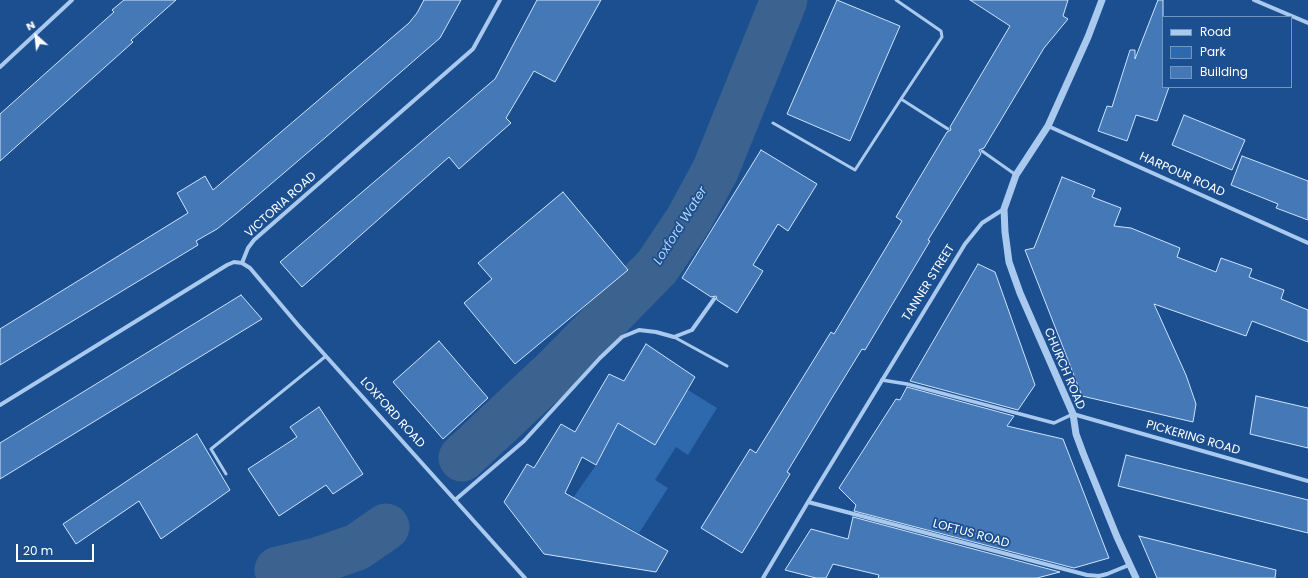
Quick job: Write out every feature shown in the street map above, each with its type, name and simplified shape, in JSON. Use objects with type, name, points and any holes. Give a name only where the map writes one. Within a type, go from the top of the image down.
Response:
[{"type":"street","points":[[0,67],[72,0]]},
{"type":"street","name":"VICTORIA ROAD","points":[[242,263],[248,248],[254,240],[474,49],[500,0]]},
{"type":"street","points":[[1004,209],[1016,175],[1048,126],[1088,37],[1102,0]]},
{"type":"street","points":[[1254,0],[1308,22]]},
{"type":"street","name":"HARPOUR ROAD","points":[[1048,126],[1308,243]]},
{"type":"street","name":"TANNER STREET","points":[[763,578],[882,380],[975,230],[982,223],[1004,209]]},
{"type":"street","name":"CHURCH ROAD","points":[[1004,209],[1011,268],[1023,301],[1073,414],[1076,434],[1129,565],[1136,578]]},
{"type":"street","points":[[0,405],[227,265],[234,262],[242,263]]},
{"type":"street","name":"LOXFORD ROAD","points":[[242,263],[250,268],[326,356],[525,578]]},
{"type":"street","points":[[455,500],[524,441],[600,358],[622,337],[639,330],[656,332],[674,337],[692,330],[714,299]]},
{"type":"street","points":[[882,380],[907,384],[1054,423],[1073,414]]},
{"type":"street","name":"PICKERING ROAD","points":[[1073,414],[1308,481]]},
{"type":"street","name":"LOFTUS ROAD","points":[[808,502],[1087,575],[1099,576],[1129,565]]},
{"type":"lane","points":[[773,123],[855,170],[942,37],[941,31],[896,0]]},
{"type":"lane","points":[[901,99],[948,129]]},
{"type":"lane","points":[[982,151],[1016,175]]},
{"type":"lane","points":[[674,337],[727,366]]},
{"type":"lane","points":[[226,474],[210,449],[326,356]]},
{"type":"green space","points":[[688,390],[717,408],[688,455],[676,447],[655,480],[668,488],[639,533],[573,498],[596,465],[618,423],[655,445]]},
{"type":"building","points":[[124,0],[176,0],[131,40],[133,42],[0,161],[0,114],[114,12],[112,10]]},
{"type":"building","points":[[424,0],[461,0],[440,38],[326,137],[217,229],[196,241],[198,245],[0,365],[0,329],[188,213],[177,193],[205,176],[213,190],[409,23],[417,13]]},
{"type":"building","points":[[537,0],[601,0],[555,82],[534,71],[506,118],[511,123],[459,169],[449,157],[302,287],[280,262],[495,79]]},
{"type":"building","points":[[837,0],[900,26],[850,141],[787,114]]},
{"type":"building","points":[[970,0],[1068,0],[1063,16],[1068,19],[1044,48],[984,148],[979,150],[981,154],[928,240],[930,241],[865,350],[862,349],[787,472],[790,474],[742,553],[701,528],[750,449],[756,453],[831,332],[834,334],[902,221],[896,217],[947,132],[951,130],[950,127],[1010,26]]},
{"type":"building","points":[[1158,0],[1163,0],[1162,88],[1169,88],[1157,121],[1136,115],[1127,141],[1098,131],[1107,106],[1112,107],[1130,50],[1135,50],[1135,59]]},
{"type":"building","points":[[1184,115],[1245,140],[1232,170],[1172,145]]},
{"type":"building","points":[[761,150],[817,184],[788,231],[778,224],[753,265],[763,271],[737,313],[717,300],[716,296],[711,297],[682,278]]},
{"type":"building","points":[[1242,156],[1308,181],[1308,220],[1276,208],[1278,204],[1231,185]]},
{"type":"building","points":[[1062,177],[1095,190],[1092,197],[1121,208],[1114,226],[1131,228],[1180,248],[1177,257],[1216,272],[1221,258],[1252,269],[1249,277],[1284,290],[1281,299],[1308,310],[1308,342],[1252,321],[1246,336],[1154,304],[1186,375],[1196,404],[1193,422],[1082,396],[1025,250],[1034,248]]},
{"type":"building","points":[[563,192],[628,270],[515,364],[464,303],[492,279],[478,263]]},
{"type":"building","points":[[978,264],[995,272],[1035,385],[1018,410],[910,381]]},
{"type":"building","points":[[241,295],[262,319],[0,479],[0,443]]},
{"type":"building","points":[[439,341],[488,398],[443,439],[393,382]]},
{"type":"building","points":[[646,344],[695,377],[655,445],[618,423],[596,465],[582,457],[565,493],[668,551],[656,572],[544,554],[504,502],[527,464],[534,468],[561,424],[575,432],[609,374],[624,381]]},
{"type":"building","points":[[907,387],[1014,416],[1007,426],[1063,439],[1109,558],[1074,568],[854,511],[856,505],[839,488],[896,399],[900,400]]},
{"type":"building","points":[[1256,396],[1308,408],[1308,448],[1250,434]]},
{"type":"building","points":[[319,407],[363,474],[333,494],[326,485],[279,516],[248,469],[297,437],[290,427]]},
{"type":"building","points":[[197,434],[230,490],[161,539],[139,501],[76,544],[63,524]]},
{"type":"building","points":[[1126,455],[1308,500],[1308,533],[1118,486]]},
{"type":"building","points":[[853,517],[1060,572],[1037,578],[878,578],[879,575],[833,564],[826,578],[816,578],[785,570],[811,529],[848,539]]},
{"type":"building","points":[[1139,536],[1276,570],[1275,578],[1157,578]]},
{"type":"waterway","name":"Loxford Water","points":[[462,458],[556,370],[657,267],[689,219],[715,171],[784,0]]},
{"type":"waterway","name":"Loxford Water","points":[[278,570],[317,561],[357,547],[386,527]]}]
